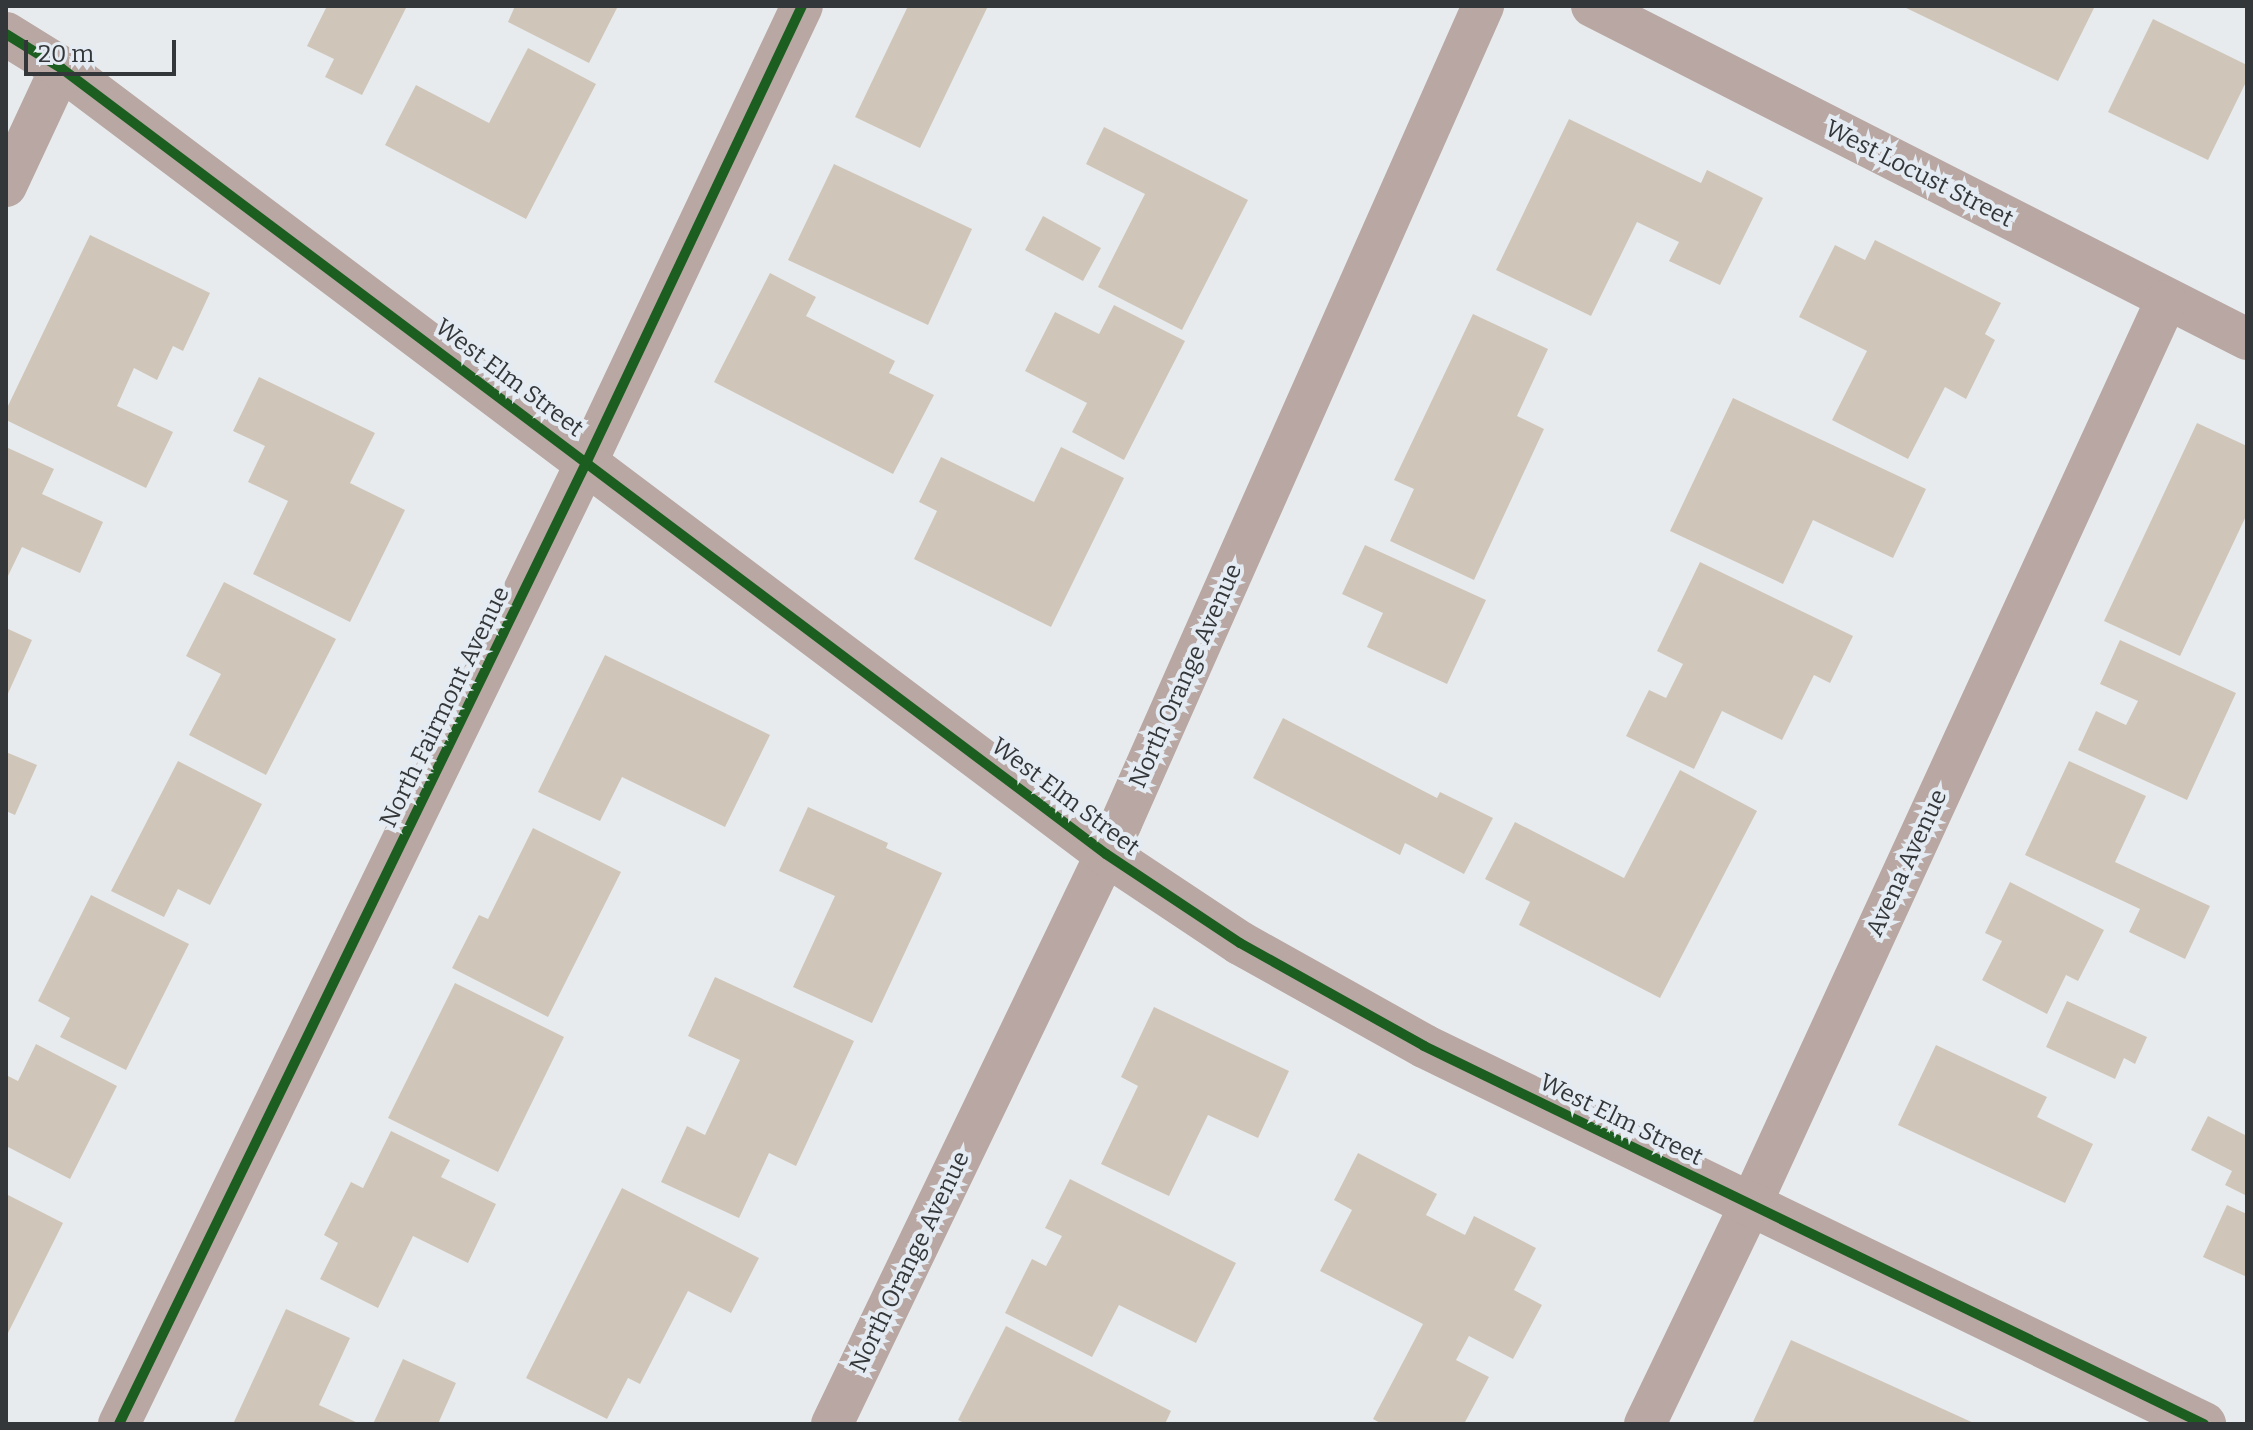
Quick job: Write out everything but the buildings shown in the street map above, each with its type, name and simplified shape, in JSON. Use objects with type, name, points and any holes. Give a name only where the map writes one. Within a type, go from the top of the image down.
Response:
[{"type":"street","name":"North Fairmont Avenue","points":[[119,1424],[587,461],[802,6]]},
{"type":"street","name":"North Orange Avenue","points":[[832,1424],[1106,854],[1483,6]]},
{"type":"street","name":"West Locust Street","points":[[1592,6],[2166,301],[2247,339]]},
{"type":"street","name":"West Elm Street","points":[[6,34],[61,68],[1106,854],[1240,943],[1424,1046],[2204,1424]]},
{"type":"street","points":[[6,186],[61,68]]},
{"type":"street","name":"Avena Avenue","points":[[1645,1424],[1750,1206],[2166,301]]},
{"type":"cycle path","points":[[119,1424],[587,461],[802,6]]},
{"type":"cycle path","points":[[6,34],[61,68],[1106,854],[1240,943],[1424,1046],[2204,1424]]}]
